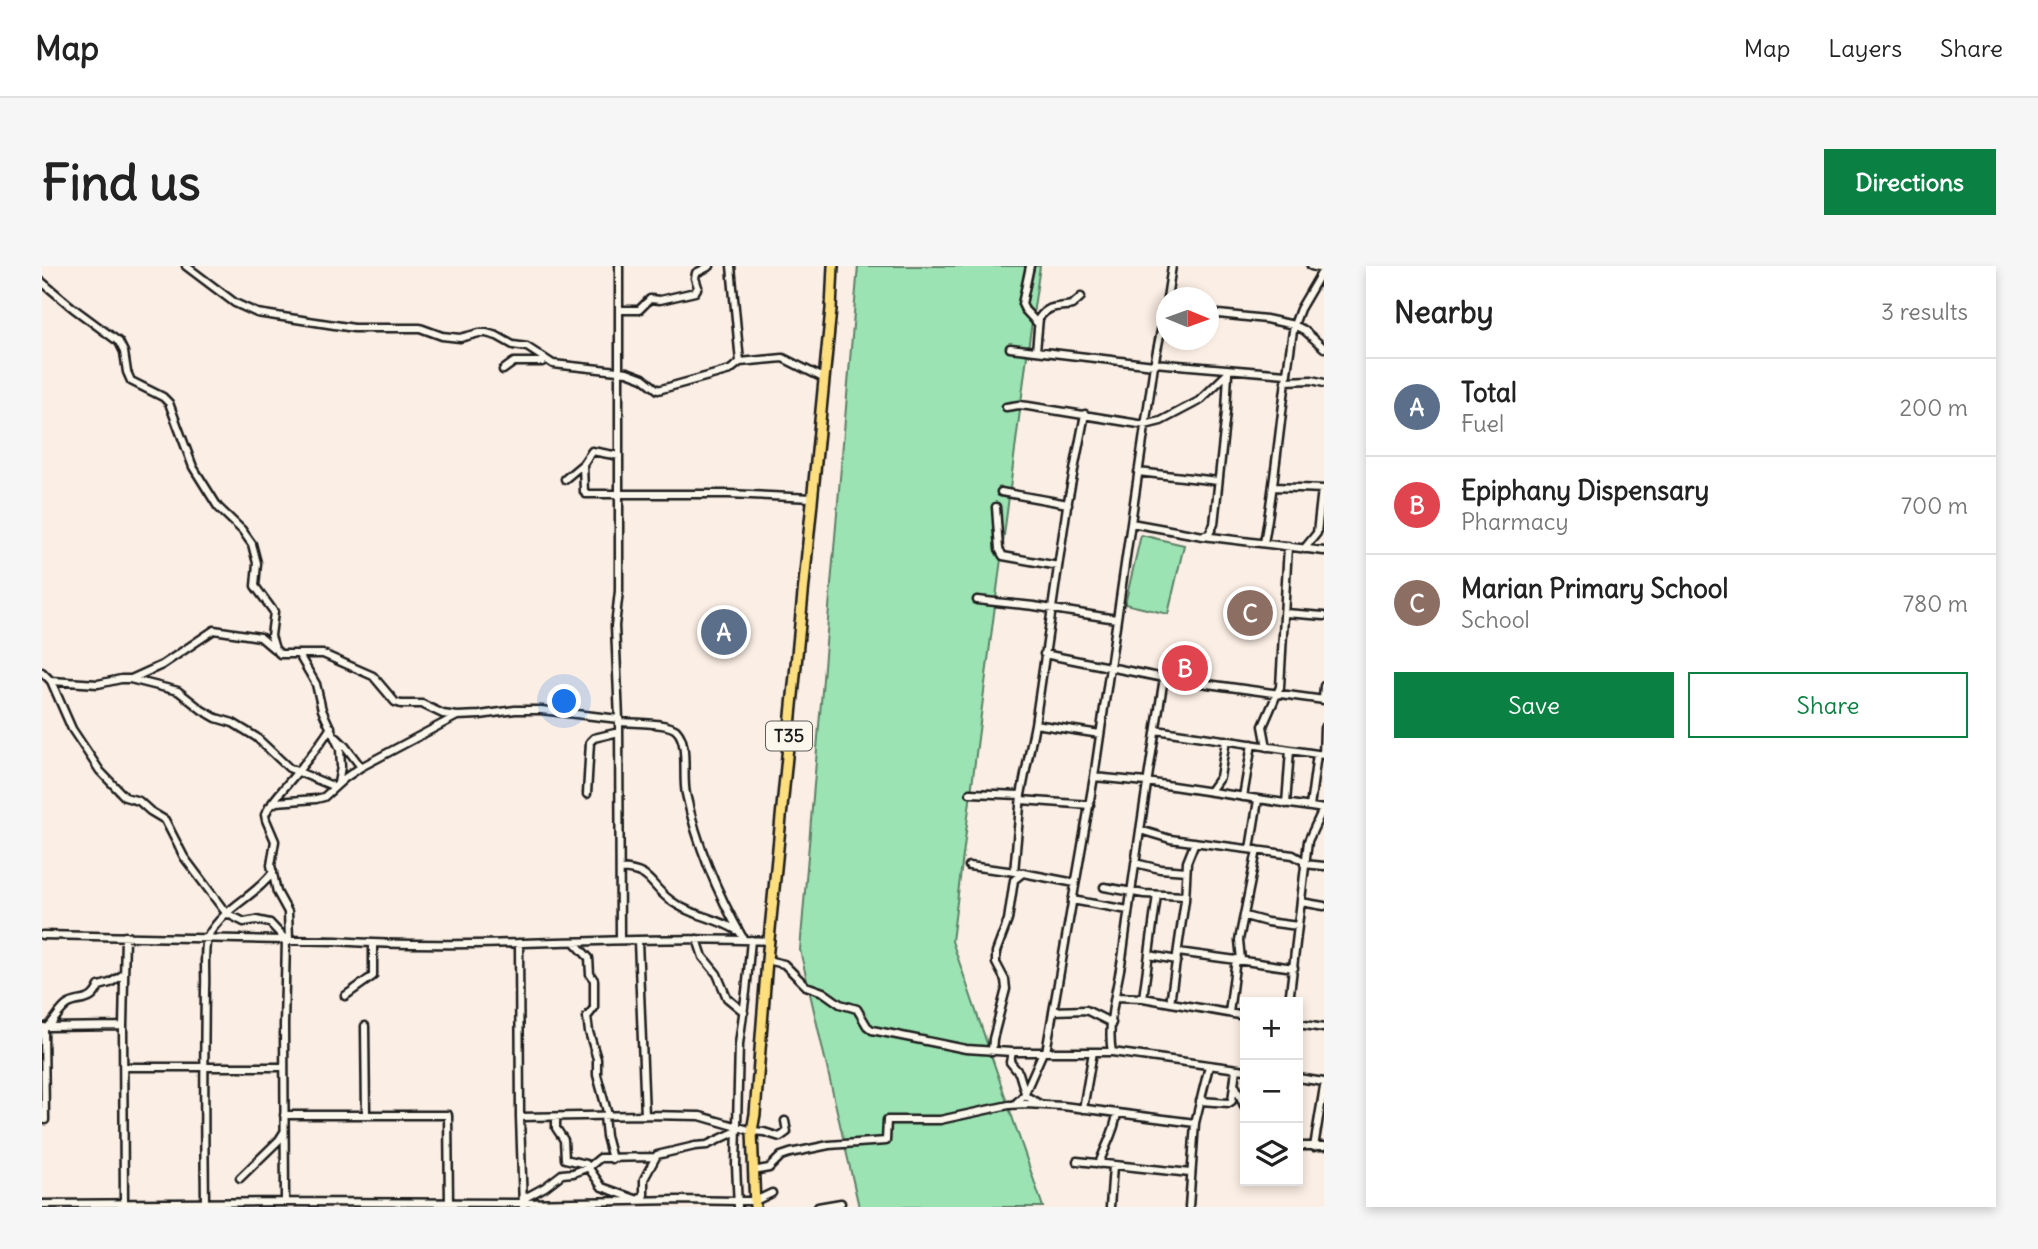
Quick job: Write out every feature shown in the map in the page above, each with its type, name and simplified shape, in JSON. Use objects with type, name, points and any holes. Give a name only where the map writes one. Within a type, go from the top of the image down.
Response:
[{"type":"highway","name":"T35","points":[[755,1204],[752,1131],[833,266]]},
{"type":"street","points":[[186,266],[235,303],[257,313],[354,328],[420,328],[442,336],[460,338],[479,332],[486,333],[513,345],[523,346],[545,360],[561,366],[620,372],[643,378],[660,390],[730,370],[740,362],[783,358],[823,378]]},
{"type":"street","points":[[619,266],[619,590],[615,626],[619,721],[620,940]]},
{"type":"street","points":[[620,310],[639,310],[650,299],[660,300],[695,292],[698,287],[696,273],[710,266]]},
{"type":"street","points":[[731,266],[740,362]]},
{"type":"street","points":[[1030,266],[1022,304],[1038,324]]},
{"type":"street","points":[[1169,287],[1172,266]]},
{"type":"street","points":[[1264,543],[1274,487],[1294,326],[1300,309],[1323,268],[1311,266]]},
{"type":"street","points":[[42,282],[118,342],[124,352],[131,381],[163,397],[169,403],[193,467],[218,507],[242,530],[251,544],[257,563],[255,586],[274,612],[271,630],[275,649]]},
{"type":"street","points":[[1036,351],[1040,317],[1050,308],[1071,306],[1081,296]]},
{"type":"street","points":[[1219,314],[1266,319],[1294,326],[1304,330],[1324,348]]},
{"type":"street","points":[[1010,348],[1324,383]]},
{"type":"street","points":[[1015,1104],[1025,1094],[1044,1052],[1053,1011],[1090,805],[1157,350]]},
{"type":"street","points":[[503,369],[514,362],[545,360]]},
{"type":"street","points":[[1006,407],[1028,406],[1145,425],[1161,421],[1201,400],[1228,371]]},
{"type":"street","points":[[1203,536],[1209,534],[1214,524],[1228,371]]},
{"type":"street","points":[[1014,872],[1021,798],[1085,414]]},
{"type":"street","points":[[565,479],[594,451],[619,456]]},
{"type":"street","points":[[583,464],[585,494],[812,498]]},
{"type":"street","points":[[1138,472],[1218,481]]},
{"type":"street","points":[[1274,487],[1323,489],[1317,533],[1304,549]]},
{"type":"street","points":[[1002,492],[1068,505]]},
{"type":"street","points":[[996,507],[999,549],[1003,556],[1058,566]]},
{"type":"street","points":[[1130,523],[1203,536],[1324,551]]},
{"type":"street","points":[[1267,747],[1263,726],[1279,692],[1288,546]]},
{"type":"street","points":[[977,600],[1116,619]]},
{"type":"street","points":[[1285,612],[1324,615]]},
{"type":"street","points":[[130,679],[162,665],[214,629],[260,637],[282,655],[323,654],[373,676],[396,702],[422,704],[445,714],[457,716],[541,710],[672,726],[680,733],[684,749],[685,788],[704,856],[739,932]]},
{"type":"street","points":[[1044,654],[1164,678],[1323,700],[1324,686]]},
{"type":"street","points":[[299,655],[316,684],[323,710],[340,749],[341,760],[336,786]]},
{"type":"street","points":[[42,672],[51,681],[74,733],[100,771],[125,797],[139,801],[164,820],[184,857],[226,913],[244,922],[256,920],[270,923],[287,940]]},
{"type":"street","points":[[1112,1052],[1115,997],[1164,678]]},
{"type":"street","points":[[51,681],[98,684],[130,679],[178,691],[202,710],[245,730],[296,772],[336,786]]},
{"type":"street","points":[[271,805],[276,802],[324,797],[361,767],[457,716]]},
{"type":"street","points":[[1035,723],[1100,734]]},
{"type":"street","points":[[285,1202],[284,1115],[289,916],[279,897],[273,872],[271,858],[275,841],[265,816],[331,727]]},
{"type":"street","points":[[1310,807],[1324,729]]},
{"type":"street","points":[[1156,730],[1321,754]]},
{"type":"street","points":[[587,794],[590,742],[594,738],[619,732]]},
{"type":"street","points":[[335,736],[361,767]]},
{"type":"street","points":[[1210,791],[1220,777],[1226,740]]},
{"type":"street","points":[[1243,797],[1252,744]]},
{"type":"street","points":[[1286,803],[1290,750]]},
{"type":"street","points":[[1094,777],[1146,782],[1323,809],[1311,833],[1305,863],[1290,997]]},
{"type":"street","points":[[970,793],[1090,805]]},
{"type":"street","points":[[1229,1013],[1245,916],[1258,800]]},
{"type":"street","points":[[1140,830],[1162,837],[1293,855],[1305,863],[1324,866]]},
{"type":"street","points":[[1170,1003],[1186,871],[1189,853],[1195,842]]},
{"type":"street","points":[[1135,863],[1186,871]]},
{"type":"street","points":[[969,866],[1075,883]]},
{"type":"street","points":[[620,869],[632,870],[646,876],[673,902],[726,925],[747,940],[744,1012],[739,1044],[737,1204]]},
{"type":"street","points":[[205,1204],[206,939],[234,905],[259,888],[273,872]]},
{"type":"street","points":[[992,1052],[1006,989],[1005,980],[996,963],[996,952],[1008,920],[1014,880],[1023,873]]},
{"type":"street","points":[[1104,887],[1185,896]]},
{"type":"street","points":[[1143,998],[1157,895]]},
{"type":"street","points":[[1072,900],[1128,910]]},
{"type":"street","points":[[1301,902],[1324,906]]},
{"type":"street","points":[[1245,916],[1298,926]]},
{"type":"street","points":[[42,935],[373,943],[698,939],[770,941]]},
{"type":"street","points":[[124,1203],[125,936]]},
{"type":"street","points":[[698,939],[703,957],[717,974],[727,998],[744,1012]]},
{"type":"street","points":[[638,941],[645,1115]]},
{"type":"street","points":[[573,942],[589,958],[590,974],[594,979],[594,1007],[587,1017],[597,1059],[597,1075],[612,1159]]},
{"type":"street","points":[[345,996],[373,976],[373,943]]},
{"type":"street","points":[[519,943],[523,1203]]},
{"type":"street","points":[[1178,952],[1294,968]]},
{"type":"street","points":[[1149,956],[1177,960]]},
{"type":"street","points":[[767,960],[784,964],[802,983],[823,992],[840,1004],[857,1009],[872,1030],[950,1047],[992,1052],[1112,1052],[1240,1069]]},
{"type":"street","points":[[45,1120],[45,1027],[64,1007],[90,998],[95,995],[99,986],[124,974]]},
{"type":"street","points":[[1115,997],[1143,998],[1240,1015]]},
{"type":"street","points":[[1053,1011],[1086,1010],[1112,1023]]},
{"type":"street","points":[[1303,1025],[1324,1028]]},
{"type":"street","points":[[45,1027],[123,1026]]},
{"type":"street","points":[[365,1026],[366,1114]]},
{"type":"street","points":[[1012,1052],[1010,1062],[1018,1073],[1025,1094],[1043,1106]]},
{"type":"street","points":[[1083,1109],[1093,1052]]},
{"type":"street","points":[[124,1067],[285,1066]]},
{"type":"street","points":[[1189,1207],[1195,1123],[1209,1066]]},
{"type":"street","points":[[1200,1101],[1229,1103],[1233,1098],[1236,1069]]},
{"type":"street","points":[[1303,1079],[1324,1082]]},
{"type":"street","points":[[1235,1085],[1240,1096]]},
{"type":"street","points":[[1314,1147],[1324,1087]]},
{"type":"street","points":[[753,1171],[772,1167],[781,1156],[790,1153],[829,1145],[886,1141],[887,1120],[940,1120],[1015,1104],[1083,1109],[1195,1123]]},
{"type":"street","points":[[1099,1164],[1114,1133],[1118,1113]]},
{"type":"street","points":[[284,1115],[448,1115],[449,1205]]},
{"type":"street","points":[[556,1116],[556,1128],[565,1140],[565,1158],[583,1162],[602,1187],[637,1201]]},
{"type":"street","points":[[520,1118],[702,1116],[728,1122],[737,1129],[765,1132],[779,1137],[784,1136],[788,1130],[785,1121]]},
{"type":"street","points":[[523,1203],[560,1175],[589,1167],[600,1158],[655,1157],[668,1151],[710,1145],[737,1129]]},
{"type":"street","points":[[240,1178],[284,1132]]},
{"type":"street","points":[[1303,1146],[1324,1146]]},
{"type":"street","points":[[637,1201],[644,1195],[644,1179],[655,1157]]},
{"type":"street","points":[[1077,1161],[1190,1173]]},
{"type":"street","points":[[1110,1207],[1113,1166]]},
{"type":"street","points":[[42,1204],[242,1205],[285,1202],[321,1205],[449,1205],[678,1200],[755,1204],[772,1193]]},
{"type":"street","points":[[818,1207],[841,1203]]},
{"type":"green space","points":[[858,266],[1040,266],[952,941],[1043,1207],[859,1207],[800,950]]},
{"type":"green space","points":[[1141,535],[1184,545],[1168,614],[1125,604]]},
{"type":"place","name":"Marian Primary School","points":[[1250,613]]},
{"type":"place","name":"Total","points":[[724,632]]},
{"type":"place","name":"Epiphany Dispensary","points":[[1185,668]]}]
